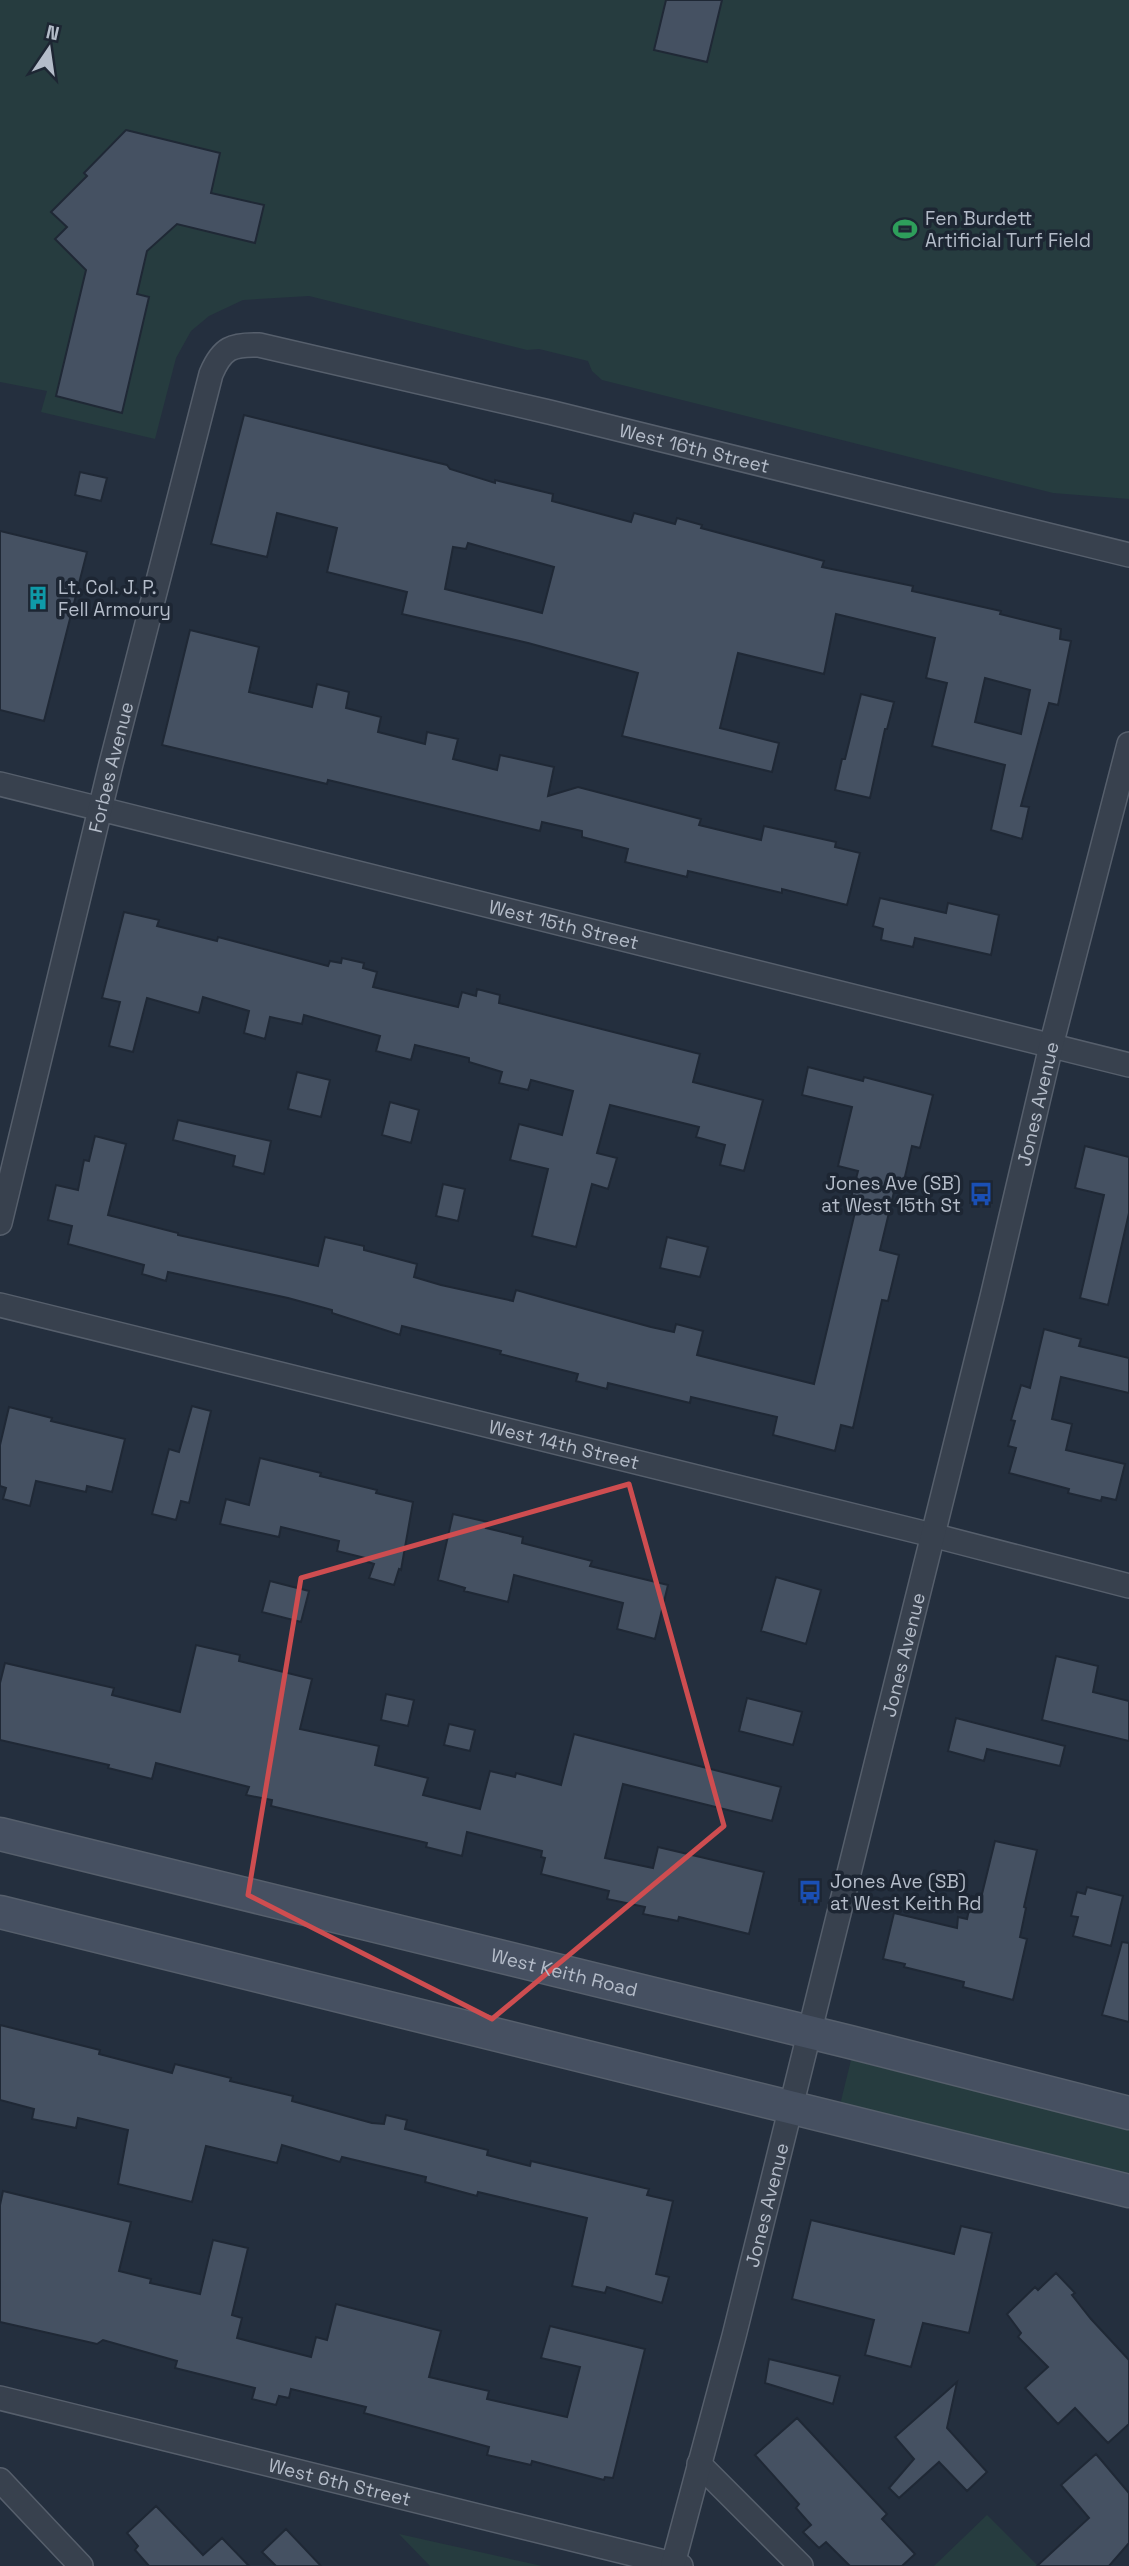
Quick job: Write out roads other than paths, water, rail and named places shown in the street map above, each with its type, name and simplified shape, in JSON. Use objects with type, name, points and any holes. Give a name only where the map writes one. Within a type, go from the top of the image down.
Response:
[{"type":"main road","name":"West Keith Road","points":[[0,1834],[1129,2113]]},
{"type":"main road","points":[[0,1912],[1129,2191]]},
{"type":"street","name":"Forbes Avenue","points":[[0,1223],[100,809],[211,374],[227,349],[242,344],[259,345]]},
{"type":"street","name":"West 16th Street","points":[[259,345],[548,412],[1129,555]]},
{"type":"street","name":"Jones Avenue","points":[[677,2565],[699,2464],[737,2323],[1051,1046],[1129,744]]},
{"type":"street","name":"West 15th Street","points":[[0,784],[1129,1065]]},
{"type":"street","name":"West 14th Street","points":[[0,1305],[1129,1586]]},
{"type":"street","name":"West 6th Street","points":[[0,2398],[677,2565]]},
{"type":"street","points":[[699,2464],[802,2566]]},
{"type":"street","points":[[0,2480],[81,2566]]},
{"type":"place","name":"Fen Burdett Artificial Turf Field","points":[[905,229]]},
{"type":"place","name":"Lt. Col. J. P. Fell Armoury","points":[[38,598]]},
{"type":"place","name":"Jones Ave (SB) at West 15th St","points":[[981,1194]]},
{"type":"place","name":"Jones Ave (SB) at West Keith Rd","points":[[810,1892]]}]
